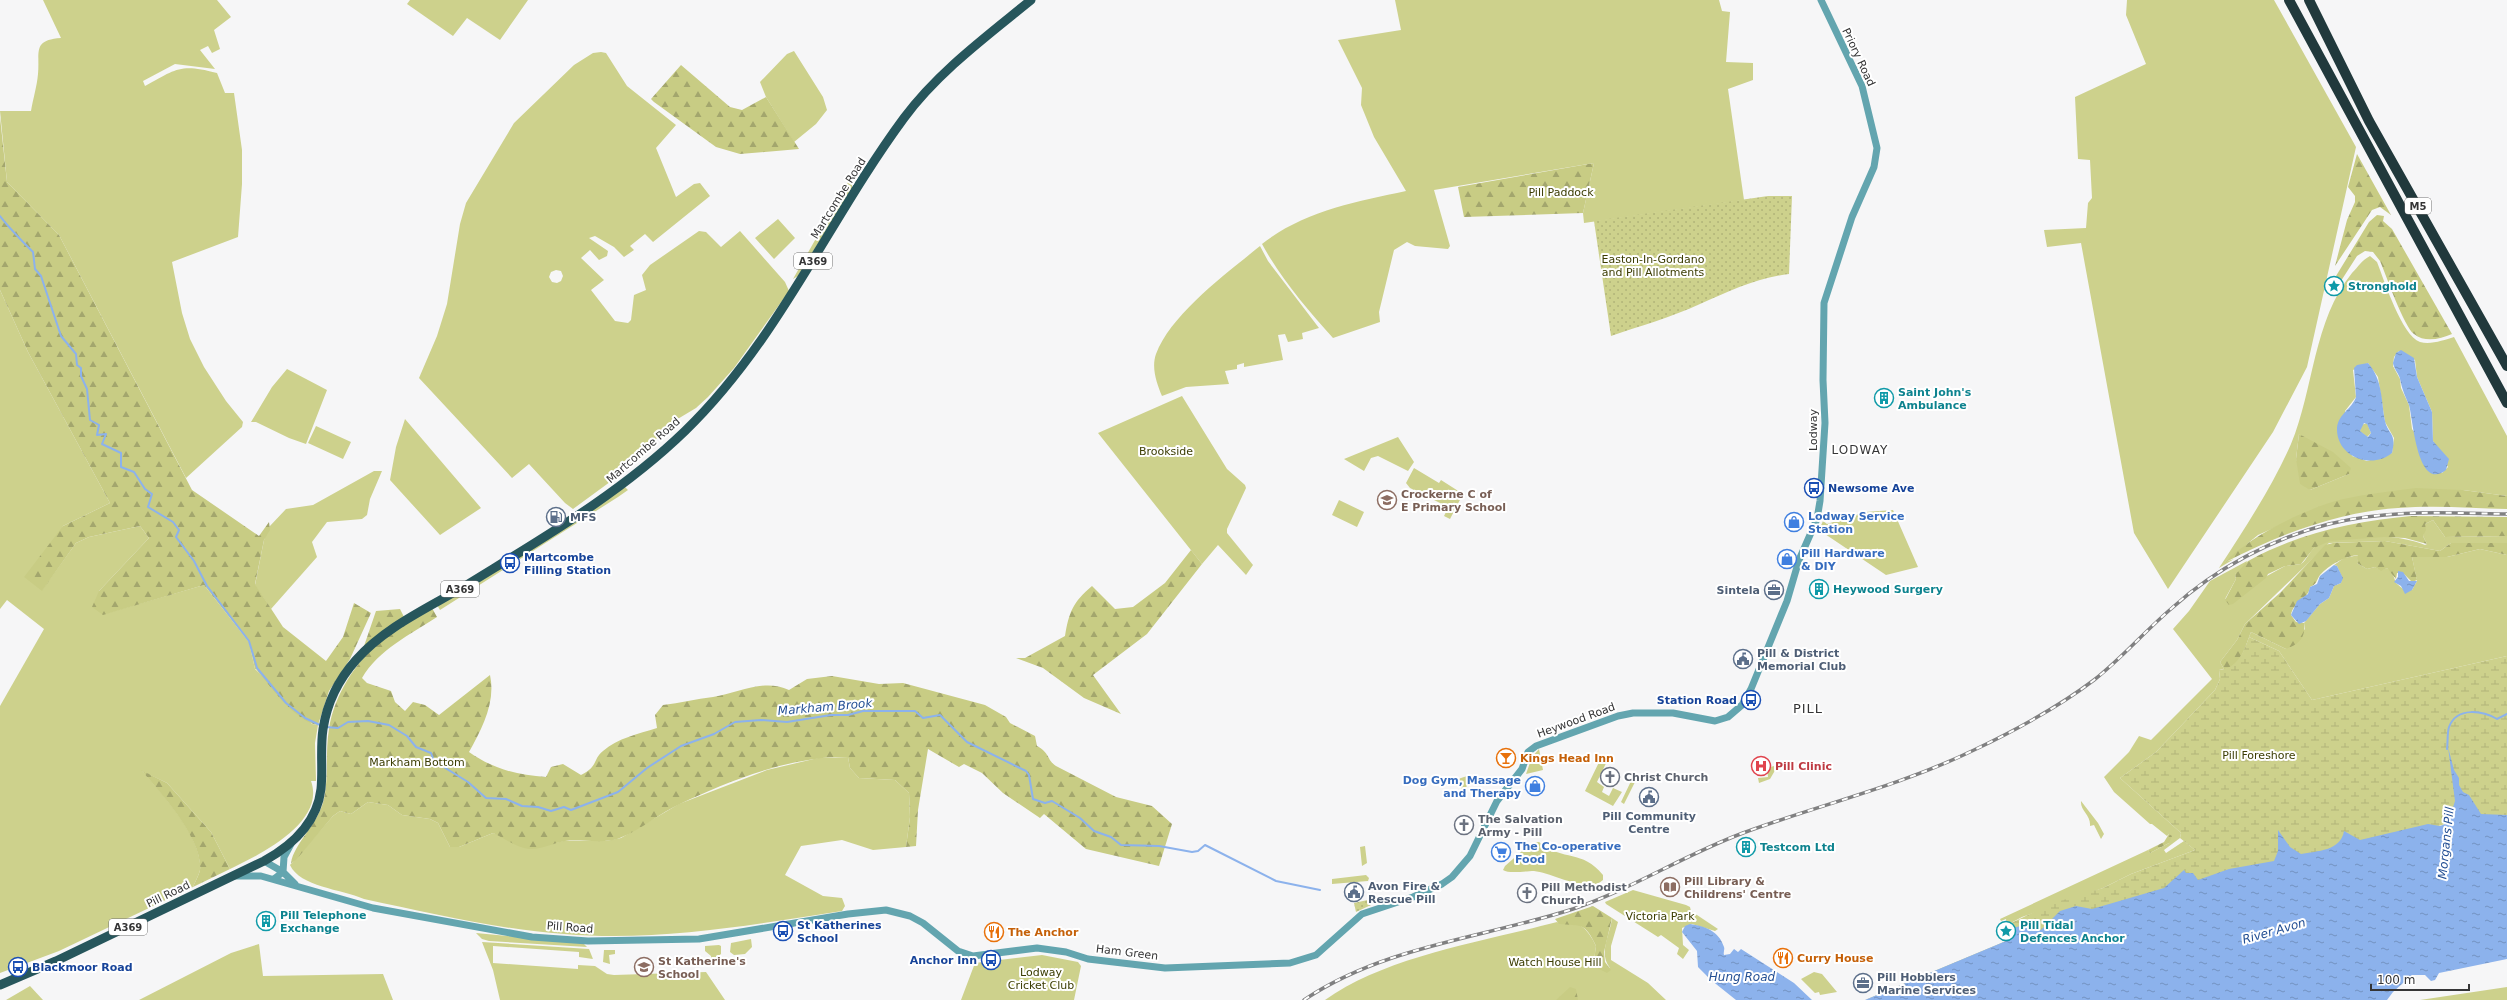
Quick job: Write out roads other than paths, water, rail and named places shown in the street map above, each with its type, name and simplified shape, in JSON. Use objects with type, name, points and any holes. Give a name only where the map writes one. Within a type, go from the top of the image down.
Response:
[{"type":"highway","name":"M5","points":[[2289,0],[2507,403]]},
{"type":"highway","name":"M5","points":[[2309,0],[2369,121],[2507,366]]},
{"type":"main road","name":"Martcombe Road","points":[[234,876],[291,844],[312,817],[320,795],[324,721],[330,702],[344,676],[358,658],[377,640],[597,502],[626,482],[685,431],[740,371],[764,337],[861,183],[916,103],[962,59],[1031,0]]},
{"type":"main road","name":"Pill Road","points":[[0,985],[56,961],[234,876]]},
{"type":"street","name":"Priory Road","points":[[1821,0],[1862,86],[1877,148]]},
{"type":"street","name":"Lodway","points":[[1742,705],[1751,689],[1773,637],[1819,512],[1825,423],[1823,380],[1824,303],[1852,217],[1874,166],[1877,148]]},
{"type":"street","name":"Heywood Road","points":[[1376,908],[1429,891],[1458,871],[1475,846],[1497,801],[1522,769],[1528,752],[1536,746],[1618,716],[1656,712],[1715,721],[1728,717],[1742,705]]},
{"type":"street","points":[[274,879],[283,872],[284,857],[291,844]]},
{"type":"street","points":[[260,862],[262,876]]},
{"type":"street","name":"Pill Road","points":[[260,862],[283,872],[295,884]]},
{"type":"street","name":"Pill Road","points":[[234,876],[262,876],[295,884],[344,901],[515,935],[588,941],[699,939],[848,914]]},
{"type":"street","name":"Ham Green","points":[[848,914],[881,910],[900,913],[923,923],[958,951],[973,956],[1037,948],[1066,952],[1088,958],[1187,968],[1290,963],[1309,959],[1316,955],[1351,922],[1376,908]]},
{"type":"water","points":[[2401,350],[2414,358],[2417,377],[2432,412],[2433,441],[2449,459],[2446,470],[2436,474],[2429,471],[2423,463],[2418,451],[2409,405],[2393,363],[2396,353]]},
{"type":"water","points":[[2368,363],[2379,384],[2386,426],[2393,437],[2392,453],[2384,458],[2366,460],[2357,458],[2342,447],[2338,438],[2338,423],[2342,415],[2356,397],[2354,368],[2357,365]],"holes":[[[2364,423],[2367,424],[2371,433],[2368,437],[2360,431]]]},
{"type":"water","points":[[2334,565],[2337,566],[2343,578],[2341,583],[2334,586],[2329,598],[2320,604],[2306,621],[2299,624],[2291,615],[2297,601],[2308,594],[2310,587],[2317,584],[2320,576]]},
{"type":"water","points":[[2398,571],[2403,572],[2409,581],[2417,581],[2412,590],[2405,594],[2401,586],[2394,582],[2398,577]]},
{"type":"water","name":"River Avon","points":[[2448,747],[2454,770],[2459,778],[2459,785],[2463,792],[2469,795],[2481,814],[2507,815],[2507,959],[2439,973],[2435,980],[2431,981],[2425,975],[2412,975],[2393,992],[2387,1000],[1865,1000],[2006,941],[2013,928],[2028,924],[2041,930],[2060,911],[2076,906],[2092,909],[2164,888],[2184,870],[2186,873],[2193,873],[2198,880],[2229,869],[2274,861],[2278,851],[2278,830],[2290,847],[2301,854],[2321,851],[2333,846],[2342,838],[2344,831],[2360,840],[2428,824],[2440,826],[2448,823],[2455,801]]},
{"type":"water","name":"Hung Road","points":[[1690,924],[1701,926],[1715,933],[1722,942],[1724,947],[1724,955],[1730,954],[1734,949],[1738,952],[1741,949],[1794,983],[1812,1000],[1736,1000],[1711,980],[1698,967],[1697,951],[1682,932],[1685,926]]},
{"type":"waterway","name":"Markham Brook","points":[[0,216],[33,252],[35,269],[41,276],[61,336],[76,354],[77,365],[81,368],[81,376],[87,389],[90,420],[99,425],[97,435],[106,434],[102,444],[121,453],[121,467],[134,472],[145,489],[152,494],[148,507],[173,522],[179,530],[176,537],[194,561],[207,586],[249,641],[257,668],[286,703],[305,718],[322,726]]},
{"type":"waterway","name":"Markham Brook","points":[[326,727],[338,728],[348,722],[368,721],[389,725],[407,736],[416,747],[431,753],[434,761],[468,782],[486,798],[506,799],[522,806],[538,807],[551,811],[564,807],[571,810],[618,792],[647,768],[681,746],[714,734],[735,722],[761,720],[787,722],[831,715],[848,715],[863,711],[915,711],[923,718],[940,715],[967,742],[1026,771],[1029,775],[1033,799],[1045,803],[1052,801],[1080,818],[1094,831],[1111,837],[1121,845],[1159,846],[1192,852],[1198,851],[1205,845],[1276,881],[1320,890]]},
{"type":"waterway","name":"Morgans Pill","points":[[2447,749],[2449,727],[2453,720],[2458,716],[2464,713],[2478,712],[2497,719],[2507,714]]},
{"type":"railway","points":[[1304,1000],[1335,982],[1367,967],[1401,955],[1539,919],[1595,901],[1700,851],[1743,833],[1888,785],[1946,763],[1974,750],[2005,735],[2066,700],[2094,680],[2114,663],[2172,608],[2207,580],[2266,546],[2308,530],[2329,524],[2373,516],[2417,513],[2507,514]]},
{"type":"place","name":"Stronghold","points":[[2334,286]]},
{"type":"place","name":"Saint John's Ambulance","points":[[1884,398]]},
{"type":"place","name":"Newsome Ave","points":[[1814,488]]},
{"type":"place","name":"Crockerne C of E Primary School","points":[[1387,500]]},
{"type":"place","name":"MFS","points":[[556,517]]},
{"type":"place","name":"Lodway Service Station","points":[[1794,522]]},
{"type":"place","name":"Pill Hardware & DIY","points":[[1787,559]]},
{"type":"place","name":"Martcombe Filling Station","points":[[510,563]]},
{"type":"place","name":"Heywood Surgery","points":[[1819,589]]},
{"type":"place","name":"Sintela","points":[[1774,590]]},
{"type":"place","name":"Pill & District Memorial Club","points":[[1743,659]]},
{"type":"place","name":"Station Road","points":[[1751,700]]},
{"type":"place","name":"Kings Head Inn","points":[[1506,758]]},
{"type":"place","name":"Pill Clinic","points":[[1761,766]]},
{"type":"place","name":"Christ Church","points":[[1610,777]]},
{"type":"place","name":"Dog Gym, Massage and Therapy","points":[[1535,786]]},
{"type":"place","name":"Pill Community Centre","points":[[1649,797]]},
{"type":"place","name":"The Salvation Army - Pill","points":[[1464,825]]},
{"type":"place","name":"Testcom Ltd","points":[[1746,847]]},
{"type":"place","name":"The Co-operative Food","points":[[1501,852]]},
{"type":"place","name":"Pill Library & Childrens' Centre","points":[[1670,887]]},
{"type":"place","name":"Avon Fire & Rescue Pill","points":[[1354,892]]},
{"type":"place","name":"Pill Methodist Church","points":[[1527,893]]},
{"type":"place","name":"Pill Telephone Exchange","points":[[266,921]]},
{"type":"place","name":"St Katherines School","points":[[783,931]]},
{"type":"place","name":"Pill Tidal Defences Anchor","points":[[2006,931]]},
{"type":"place","name":"The Anchor","points":[[994,932]]},
{"type":"place","name":"Curry House","points":[[1783,958]]},
{"type":"place","name":"Anchor Inn","points":[[991,960]]},
{"type":"place","name":"Blackmoor Road","points":[[18,967]]},
{"type":"place","name":"St Katherine's School","points":[[644,967]]},
{"type":"place","name":"Pill Hobblers Marine Services","points":[[1863,983]]},
{"type":"district","name":"LODWAY","points":[[1860,450]]},
{"type":"district","name":"PILL","points":[[1808,708]]},
{"type":"park label","name":"Pill Paddock","points":[[1561,192]]},
{"type":"park label","name":"Easton-In-Gordano and Pill Allotments","points":[[1653,265]]},
{"type":"park label","name":"Brookside","points":[[1166,451]]},
{"type":"park label","name":"Pill Foreshore","points":[[2259,755]]},
{"type":"park label","name":"Markham Bottom","points":[[417,762]]},
{"type":"park label","name":"Victoria Park","points":[[1660,916]]},
{"type":"park label","name":"Watch House Hill","points":[[1555,962]]},
{"type":"park label","name":"Lodway Cricket Club","points":[[1041,978]]}]
